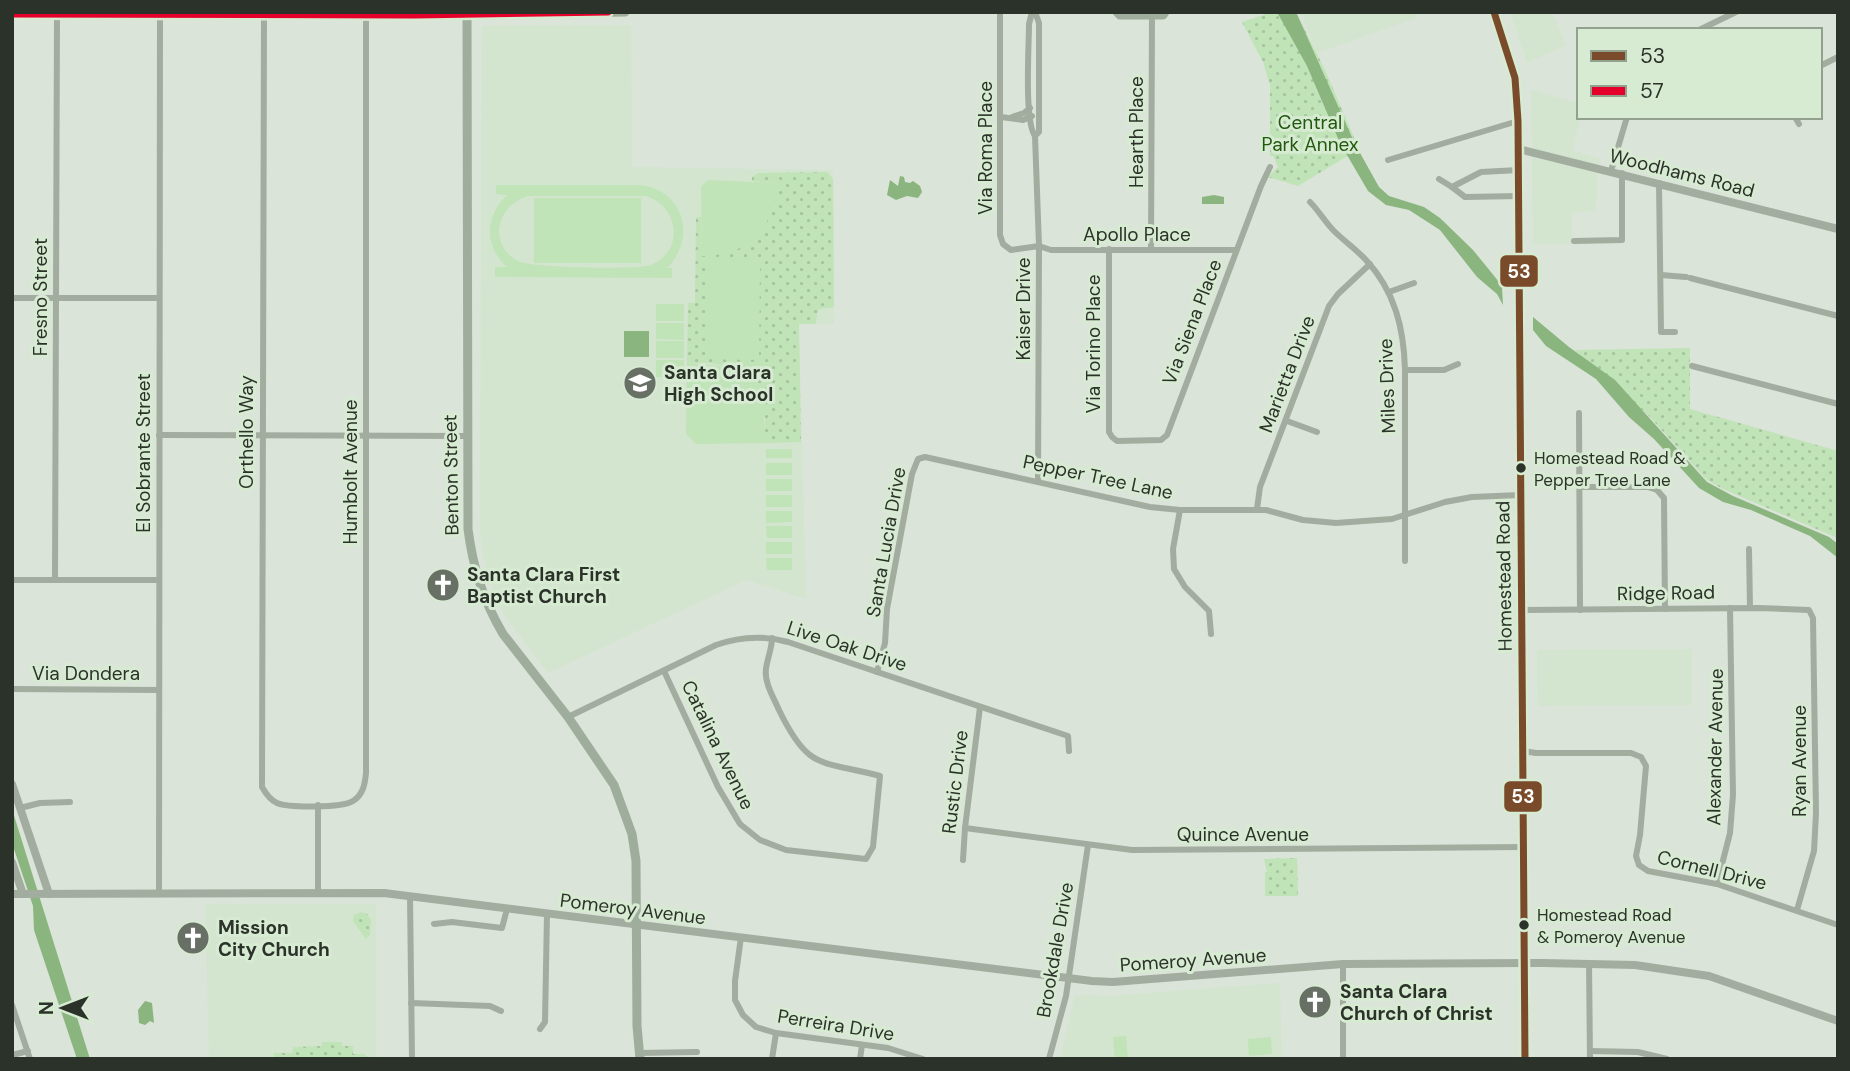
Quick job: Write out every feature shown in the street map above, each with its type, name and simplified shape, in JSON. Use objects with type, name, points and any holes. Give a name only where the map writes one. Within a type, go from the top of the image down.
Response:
[{"type":"main road","points":[[13,13],[366,15],[625,12]]},
{"type":"main road","points":[[1117,12],[1120,15],[1163,15],[1165,12]]},
{"type":"main road","name":"Homestead Road","points":[[1494,12],[1515,78],[1518,121],[1525,1059]]},
{"type":"main road","name":"Benton Street","points":[[467,13],[468,529],[474,568],[485,602],[503,634],[568,717],[614,785],[621,800],[632,834],[636,861],[639,1056]]},
{"type":"street","name":"Via Roma Place","points":[[1000,12],[1000,235],[1003,244],[1011,250],[1039,246]]},
{"type":"street","name":"Kaiser Drive","points":[[1034,12],[1029,24],[1030,117],[1031,131],[1035,136],[1039,246],[1038,481]]},
{"type":"street","name":"Kaiser Drive","points":[[1034,12],[1039,23],[1039,132],[1035,136]]},
{"type":"street","points":[[1702,28],[1722,15],[1736,12]]},
{"type":"street","name":"El Sobrante Street","points":[[159,894],[160,13]]},
{"type":"street","name":"Fresno Street","points":[[55,580],[57,14]]},
{"type":"street","name":"Hearth Place","points":[[1151,250],[1153,14]]},
{"type":"street","name":"Orthello Way","points":[[264,15],[262,787],[277,803],[318,805]]},
{"type":"street","name":"Humbolt Avenue","points":[[318,805],[351,803],[362,792],[365,783],[366,15]]},
{"type":"street","points":[[1822,65],[1838,57]]},
{"type":"street","points":[[1001,117],[1012,117],[1030,108]]},
{"type":"street","points":[[1012,117],[1021,120],[1039,112]]},
{"type":"street","points":[[1611,170],[1626,119]]},
{"type":"street","points":[[1388,160],[1518,121]]},
{"type":"street","name":"Woodhams Road","points":[[1518,149],[1611,170],[1838,229]]},
{"type":"street","name":"Via Siena Place","points":[[1112,437],[1117,441],[1155,441],[1167,435],[1270,167]]},
{"type":"street","points":[[1452,187],[1481,172],[1519,170]]},
{"type":"street","points":[[1574,241],[1622,240],[1622,173]]},
{"type":"street","points":[[1438,179],[1465,197],[1519,196]]},
{"type":"street","points":[[1659,183],[1661,332],[1675,332]]},
{"type":"street","name":"Miles Drive","points":[[1310,202],[1336,232],[1370,264],[1389,292],[1399,318],[1405,346],[1405,561]]},
{"type":"street","name":"Apollo Place","points":[[1039,246],[1051,250],[1236,250]]},
{"type":"street","name":"Via Torino Place","points":[[1109,250],[1109,423],[1112,437]]},
{"type":"street","name":"Marietta Drive","points":[[1257,509],[1260,487],[1329,306],[1370,264]]},
{"type":"street","points":[[1661,275],[1688,277],[1838,316]]},
{"type":"street","points":[[1389,292],[1414,283]]},
{"type":"street","points":[[12,298],[159,298]]},
{"type":"street","points":[[1405,370],[1444,370],[1458,364]]},
{"type":"street","points":[[1692,366],[1838,404]]},
{"type":"street","points":[[1578,413],[1580,610]]},
{"type":"street","points":[[1286,421],[1317,432]]},
{"type":"street","points":[[159,435],[467,436]]},
{"type":"street","name":"Pepper Tree Lane","points":[[918,458],[925,457],[1150,507],[1180,510],[1257,509],[1303,520],[1336,523],[1377,521],[1472,497],[1520,495]]},
{"type":"street","name":"Santa Lucia Drive","points":[[877,672],[885,643],[887,609],[912,474],[918,458]]},
{"type":"street","points":[[1580,487],[1648,487],[1657,490],[1664,498],[1665,609]]},
{"type":"street","points":[[1180,510],[1173,549],[1174,569],[1185,587],[1209,611],[1211,634]]},
{"type":"street","points":[[1749,549],[1750,608]]},
{"type":"street","points":[[12,580],[159,580]]},
{"type":"street","name":"Alexander Avenue","points":[[1717,884],[1730,834],[1733,795],[1730,608]]},
{"type":"street","name":"Ridge Road","points":[[1522,610],[1809,610]]},
{"type":"street","name":"Ryan Avenue","points":[[1797,910],[1814,851],[1816,813],[1813,618],[1809,610]]},
{"type":"street","name":"Live Oak Drive","points":[[568,717],[728,640],[742,637],[772,638],[1068,736],[1069,751]]},
{"type":"street","name":"Catalina Avenue","points":[[664,671],[718,787],[740,824],[760,841],[786,850],[866,859],[873,847],[880,776],[828,766],[801,748],[790,733],[769,687],[766,671],[772,651],[772,638]]},
{"type":"street","name":"Via Dondera","points":[[12,689],[159,690]]},
{"type":"street","name":"Rustic Drive","points":[[963,860],[980,707]]},
{"type":"street","name":"Cornell Drive","points":[[1523,751],[1632,753],[1641,757],[1646,766],[1636,856],[1639,866],[1648,872],[1717,884],[1838,925]]},
{"type":"street","points":[[12,784],[48,894]]},
{"type":"street","points":[[20,807],[71,802]]},
{"type":"street","points":[[318,805],[318,894]]},
{"type":"street","name":"Quince Avenue","points":[[965,828],[1132,850],[1524,847]]},
{"type":"street","name":"Brookdale Drive","points":[[1049,1059],[1069,980],[1088,845]]},
{"type":"street","points":[[12,862],[26,895]]},
{"type":"street","name":"Pomeroy Avenue","points":[[12,894],[410,895],[1069,980],[1113,982],[1343,964],[1635,965],[1709,976],[1838,1021]]},
{"type":"street","points":[[410,895],[412,1059]]},
{"type":"street","points":[[434,924],[452,922],[502,928],[507,909]]},
{"type":"street","name":"Pomeroy Avenue","points":[[540,1030],[545,1022],[547,914]]},
{"type":"street","name":"Perreira Drive","points":[[741,937],[735,1000],[743,1015],[756,1027],[776,1033],[888,1048],[923,1059]]},
{"type":"street","points":[[1589,963],[1590,1055],[1638,1052],[1667,1059]]},
{"type":"street","points":[[1343,964],[1343,1059]]},
{"type":"street","points":[[411,1003],[490,1006],[501,1011]]},
{"type":"street","points":[[12,1005],[30,1059]]},
{"type":"street","points":[[772,1059],[776,1033]]},
{"type":"street","points":[[860,1059],[862,1045]]},
{"type":"street","points":[[12,1055],[27,1051]]},
{"type":"street","points":[[639,1056],[696,1052]]},
{"type":"shaded area","points":[[1277,12],[1296,12],[1355,144],[1379,187],[1389,196],[1424,207],[1440,218],[1473,250],[1499,282],[1503,305],[1497,294],[1477,277],[1440,230],[1409,210],[1386,205],[1368,191],[1340,143],[1307,66]]},
{"type":"shaded area","points":[[1301,12],[1414,12],[1416,18],[1317,53]]},
{"type":"shaded area","points":[[1510,12],[1552,12],[1566,45],[1527,63]]},
{"type":"shaded area","name":"Santa Clara High School","points":[[631,25],[632,167],[833,170],[834,324],[799,324],[806,599],[746,580],[548,673],[505,616],[495,597],[483,556],[480,531],[482,26]]},
{"type":"shaded area","points":[[1531,90],[1577,102],[1577,119],[1580,119],[1572,150],[1600,159],[1596,211],[1572,212],[1572,244],[1533,244]]},
{"type":"shaded area","points":[[900,176],[904,177],[905,182],[913,181],[920,186],[922,192],[918,198],[907,196],[896,200],[887,195],[890,180],[898,186]]},
{"type":"shaded area","points":[[1202,197],[1224,197],[1224,204],[1202,204]]},
{"type":"shaded area","points":[[1533,317],[1615,380],[1707,482],[1829,537],[1838,544],[1838,558],[1810,536],[1751,510],[1723,502],[1699,488],[1654,439],[1629,417],[1596,379],[1546,346],[1533,330]]},
{"type":"shaded area","points":[[624,331],[649,331],[649,357],[624,357]]},
{"type":"shaded area","points":[[1692,649],[1692,705],[1538,706],[1537,650]]},
{"type":"shaded area","points":[[12,809],[90,1059],[77,1059],[34,930],[33,906],[12,843]]},
{"type":"shaded area","points":[[205,904],[376,904],[376,1059],[209,1059]]},
{"type":"shaded area","points":[[1280,983],[1282,1059],[1060,1059],[1075,995],[1109,996]]},
{"type":"shaded area","points":[[145,1001],[152,1003],[154,1023],[150,1021],[145,1025],[139,1023],[138,1010]]},
{"type":"green space","name":"Central Park Annex","points":[[1272,12],[1296,12],[1325,70],[1359,149],[1298,186],[1268,177],[1278,167],[1273,156],[1270,156],[1270,85],[1263,62],[1242,22]]},
{"type":"green space","points":[[827,172],[833,179],[834,307],[820,309],[816,324],[799,324],[801,442],[765,443],[765,418],[733,369],[712,363],[687,363],[688,303],[695,303],[696,217],[701,217],[702,256],[777,183],[752,181],[752,177],[758,173]]},
{"type":"green space","points":[[708,180],[778,183],[770,214],[756,236],[734,250],[702,256],[701,187]]},
{"type":"green space","points":[[496,185],[638,185],[653,188],[675,204],[681,216],[682,242],[677,256],[667,268],[672,268],[672,278],[495,277],[495,267],[507,267],[499,259],[491,241],[494,212],[507,195],[496,194]],"holes":[[[528,196],[646,196],[665,209],[674,229],[669,250],[651,265],[584,268],[527,263],[510,255],[500,240],[499,231],[504,213],[517,201]]]},
{"type":"green space","points":[[534,198],[641,198],[641,263],[534,263]]},
{"type":"green space","points":[[707,259],[760,260],[759,360],[705,359]]},
{"type":"green space","points":[[656,304],[684,304],[684,321],[656,321]]},
{"type":"green space","points":[[656,323],[684,323],[684,340],[656,339]]},
{"type":"green space","points":[[656,341],[684,341],[684,358],[656,358]]},
{"type":"green space","points":[[1690,348],[1690,409],[1838,451],[1838,541],[1835,537],[1707,480],[1648,415],[1575,350]]},
{"type":"green space","points":[[656,360],[684,360],[684,377],[656,377]]},
{"type":"green space","points":[[687,363],[726,367],[750,380],[762,404],[765,443],[696,444],[686,434]]},
{"type":"green space","points":[[766,449],[792,449],[792,458],[766,458]]},
{"type":"green space","points":[[766,463],[792,463],[792,475],[766,475]]},
{"type":"green space","points":[[766,479],[792,479],[792,491],[766,491]]},
{"type":"green space","points":[[766,495],[792,495],[792,507],[766,507]]},
{"type":"green space","points":[[766,511],[792,511],[792,522],[766,523]]},
{"type":"green space","points":[[766,526],[792,526],[792,538],[767,538]]},
{"type":"green space","points":[[766,542],[792,542],[792,554],[766,554]]},
{"type":"green space","points":[[766,558],[792,558],[792,570],[767,570]]},
{"type":"green space","points":[[1297,858],[1298,896],[1265,896],[1267,872],[1264,859]]},
{"type":"green space","points":[[361,912],[367,914],[371,920],[370,935],[366,939],[353,921],[354,915]]},
{"type":"green space","points":[[1126,1036],[1128,1059],[1115,1059],[1113,1037]]},
{"type":"green space","points":[[1271,1037],[1272,1054],[1249,1056],[1248,1039]]},
{"type":"green space","points":[[322,1042],[342,1042],[342,1046],[353,1046],[353,1054],[364,1054],[370,1059],[274,1059],[274,1053],[292,1053],[293,1047],[322,1046]]},
{"type":"transit line","name":"57","points":[[12,14],[415,15],[608,12]]},
{"type":"transit line","name":"53","points":[[1494,12],[1515,78],[1518,121],[1525,1059]]},
{"type":"place","name":"Santa Clara High School","points":[[640,383]]},
{"type":"place","name":"Homestead Road & Pepper Tree Lane","points":[[1521,468]]},
{"type":"place","name":"Santa Clara First Baptist Church","points":[[443,585]]},
{"type":"place","name":"Homestead Road & Pomeroy Avenue","points":[[1524,925]]},
{"type":"place","name":"Mission City Church","points":[[193,938]]},
{"type":"place","name":"Santa Clara Church of Christ","points":[[1315,1002]]}]
